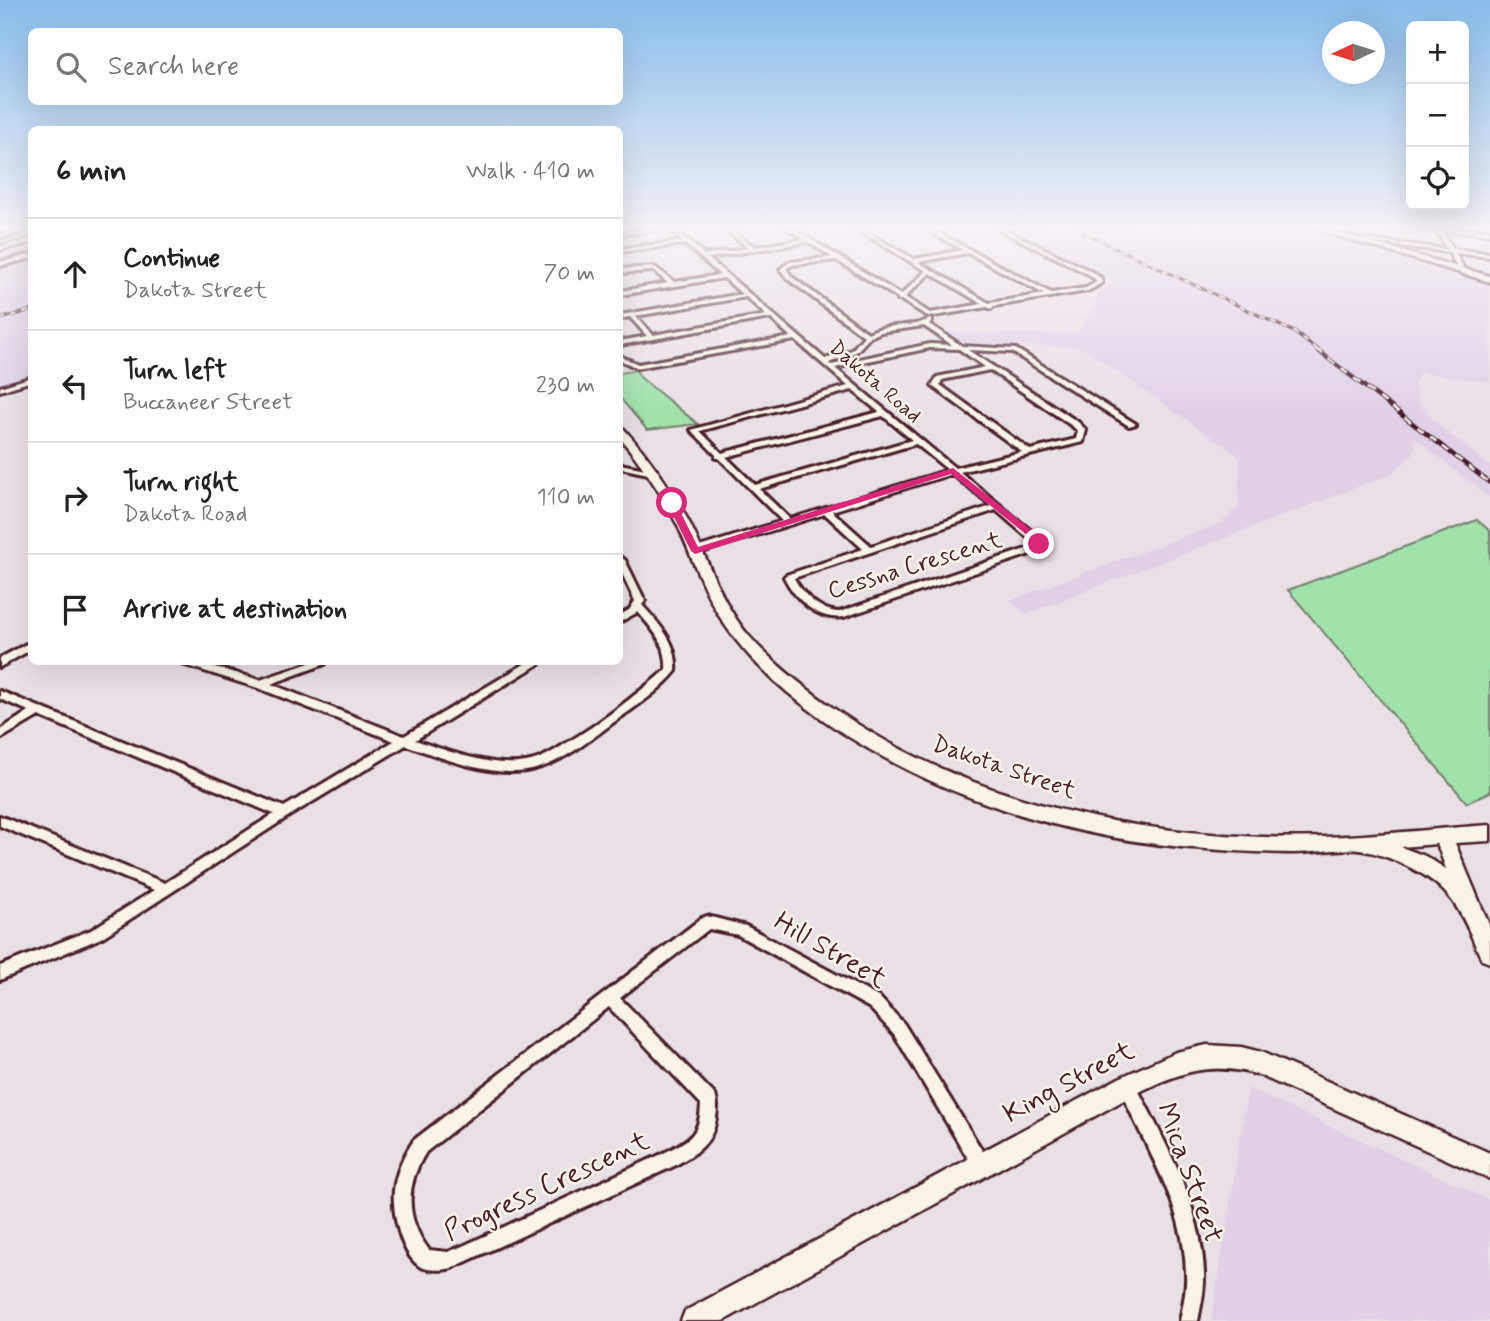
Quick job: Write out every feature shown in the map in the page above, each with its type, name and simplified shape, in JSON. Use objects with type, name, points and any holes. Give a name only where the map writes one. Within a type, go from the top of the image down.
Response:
[{"type":"street","name":"Dakota Road","points":[[742,291],[917,441],[1036,538],[1039,544],[1037,549]]},
{"type":"street","points":[[810,291],[868,336]]},
{"type":"street","points":[[887,291],[935,316]]},
{"type":"street","points":[[900,299],[909,291]]},
{"type":"street","points":[[962,291],[990,307]]},
{"type":"street","points":[[1042,291],[1050,295]]},
{"type":"street","points":[[827,364],[854,351],[868,336],[894,327],[925,324],[935,316],[1078,291]]},
{"type":"street","points":[[623,316],[747,295]]},
{"type":"street","points":[[632,315],[651,337]]},
{"type":"street","points":[[623,342],[770,316]]},
{"type":"street","points":[[695,551],[828,512],[953,471],[1070,445],[1080,440],[1082,430],[925,324]]},
{"type":"street","points":[[623,359],[637,366],[796,338]]},
{"type":"street","points":[[827,364],[930,346],[997,348],[1023,353],[1132,425]]},
{"type":"street","points":[[991,368],[939,379],[936,386],[1029,453]]},
{"type":"street","points":[[0,389],[28,380]]},
{"type":"street","points":[[789,523],[695,430],[853,387]]},
{"type":"street","points":[[719,456],[884,413]]},
{"type":"street","name":"Dakota Street","points":[[623,435],[653,473],[695,551],[712,593],[726,618],[797,693],[864,736],[937,774],[1013,803],[1137,834],[1267,845],[1490,833]]},
{"type":"street","points":[[753,488],[917,441]]},
{"type":"street","points":[[623,467],[653,473]]},
{"type":"street","name":"Cessna Crescent","points":[[998,507],[791,576],[789,581],[825,614],[840,615],[1037,549]]},
{"type":"street","points":[[828,512],[870,550]]},
{"type":"street","points":[[623,567],[640,601],[638,606],[623,617]]},
{"type":"street","points":[[196,665],[260,684],[480,764],[526,767],[553,757],[671,671],[673,657],[669,643],[638,606]]},
{"type":"street","points":[[0,663],[28,646]]},
{"type":"street","points":[[260,684],[313,665]]},
{"type":"street","points":[[0,973],[85,940],[285,813],[530,665]]},
{"type":"street","points":[[0,695],[285,813]]},
{"type":"street","points":[[0,735],[38,711]]},
{"type":"street","points":[[0,821],[164,888]]},
{"type":"street","points":[[1443,836],[1490,953]]},
{"type":"street","points":[[1354,841],[1394,852],[1435,871],[1465,898],[1477,919]]},
{"type":"street","name":"Hill Street","points":[[698,927],[713,921],[741,930],[875,1003],[899,1030],[982,1166]]},
{"type":"street","name":"Progress Crescent","points":[[611,999],[709,1101],[710,1120],[705,1134],[696,1144],[668,1160],[460,1256],[448,1261],[424,1259],[416,1250],[401,1208],[401,1184],[411,1159],[421,1146],[611,999],[698,927]]},
{"type":"street","name":"King Street","points":[[695,1321],[1127,1086],[1186,1059],[1232,1056],[1290,1075],[1490,1166]]},
{"type":"street","name":"Mica Street","points":[[1127,1086],[1159,1150],[1185,1220],[1196,1270],[1189,1321]]},
{"type":"shaded area","points":[[0,291],[28,291],[28,376],[0,386]]},
{"type":"shaded area","points":[[1102,291],[1490,291],[1490,382],[1419,372],[1414,386],[1420,405],[1435,422],[1490,466],[1490,498],[1415,438],[1415,449],[1410,458],[1389,475],[1026,614],[1010,600],[1221,523],[1238,507],[1240,457],[1083,348],[952,342],[948,332],[1077,332],[1097,303],[1097,293]]},
{"type":"shaded area","points":[[1248,1088],[1490,1200],[1490,1321],[1211,1321]]},
{"type":"green space","points":[[636,370],[641,378],[698,424],[647,430],[623,402],[623,372]]},
{"type":"green space","points":[[1477,520],[1490,531],[1490,792],[1467,803],[1288,590]]},
{"type":"railway","points":[[1206,291],[1294,332],[1319,351]]},
{"type":"railway","points":[[0,319],[28,311]]},
{"type":"railway","points":[[1316,349],[1490,483]]},
{"type":"route","points":[[672,503],[695,551],[828,512],[953,471],[1036,538],[1039,544]]}]
